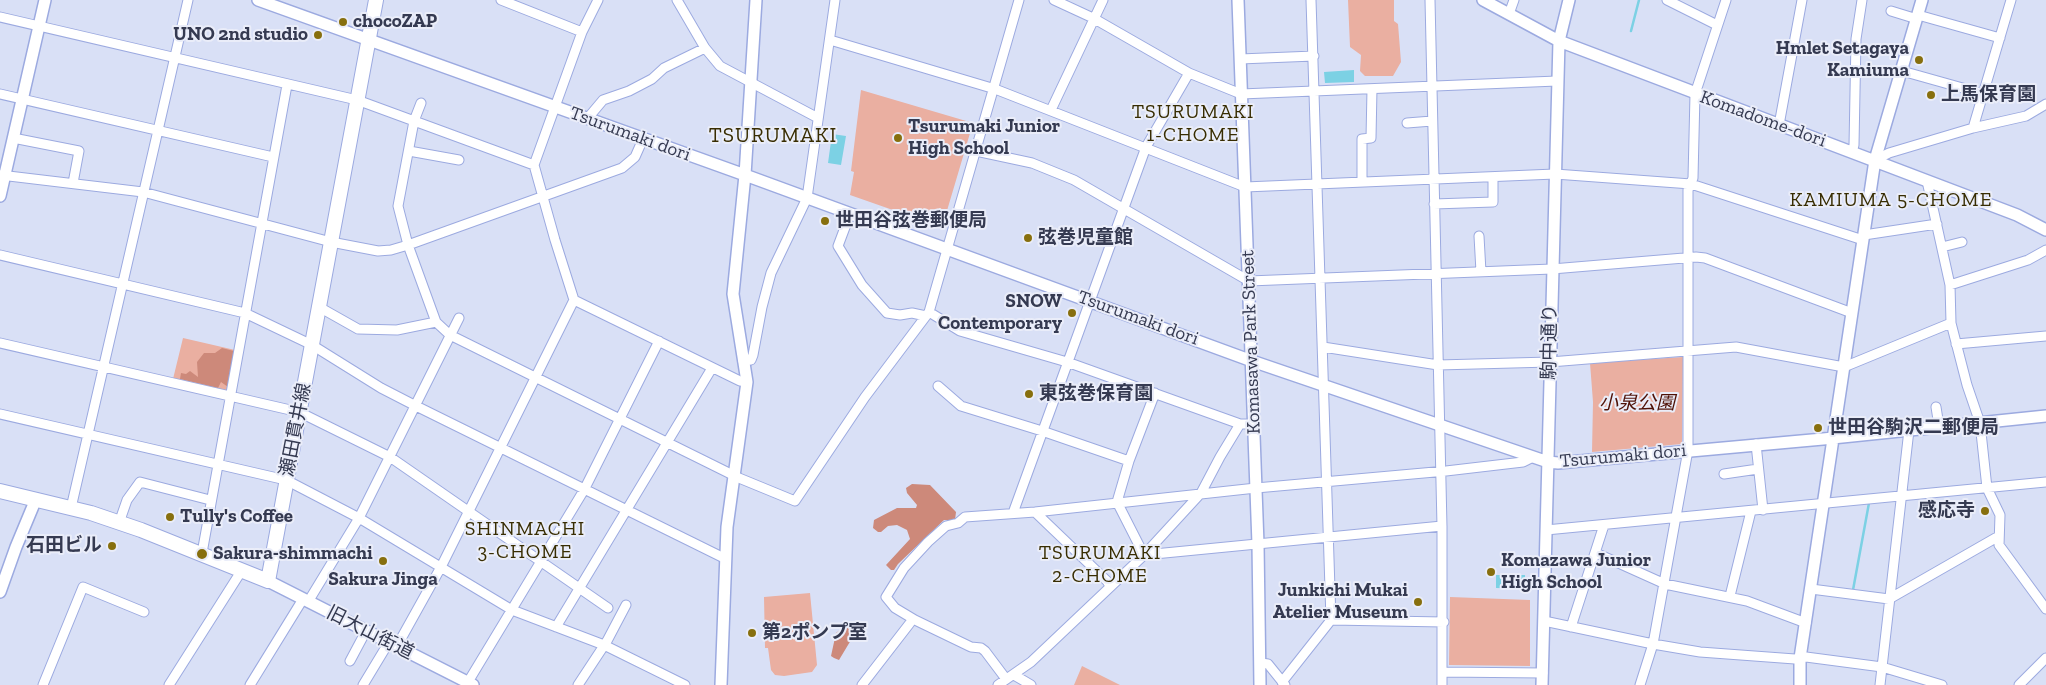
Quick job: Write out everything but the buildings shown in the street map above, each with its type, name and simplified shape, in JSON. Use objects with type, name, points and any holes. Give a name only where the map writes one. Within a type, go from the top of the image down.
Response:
[{"type":"main road","name":"瀬田貫井線","points":[[268,581],[376,0]]},
{"type":"main road","points":[[0,491],[71,508],[119,523],[202,553],[268,581]]},
{"type":"street","points":[[0,196],[2,175],[13,138],[45,0]]},
{"type":"street","points":[[71,508],[102,366],[188,0]]},
{"type":"street","name":"Tsurumaki dori","points":[[258,0],[746,175],[1252,361],[1548,462],[1558,463],[1834,438],[2046,416]]},
{"type":"street","points":[[501,0],[582,32]]},
{"type":"street","points":[[363,685],[393,644],[441,567],[574,300],[534,165],[582,32],[598,0]]},
{"type":"street","points":[[678,0],[704,48],[720,66],[818,118]]},
{"type":"street","points":[[722,685],[726,559],[734,475],[747,382],[733,294],[746,175],[756,0]]},
{"type":"street","points":[[743,361],[750,360],[753,355],[762,307],[771,273],[807,198],[835,0]]},
{"type":"street","points":[[421,103],[414,121],[398,206],[408,245],[436,322],[450,335],[734,475],[795,501],[859,405],[928,314],[995,89],[1019,0]]},
{"type":"street","points":[[1054,0],[1093,18],[1189,73],[1241,94],[1557,81]]},
{"type":"street","points":[[1050,110],[1103,0]]},
{"type":"street","name":"Komasawa Park Street","points":[[1238,0],[1258,544],[1260,685]]},
{"type":"street","points":[[1261,663],[1268,664],[1284,684],[1331,620],[1311,0]]},
{"type":"street","points":[[1430,0],[1444,622],[1442,685]]},
{"type":"street","name":"Komadome-dori","points":[[1483,0],[1559,41],[1694,94],[1875,160],[2017,215],[2046,230]]},
{"type":"street","points":[[1509,14],[1514,0]]},
{"type":"street","name":"駒中通り","points":[[1542,685],[1557,81],[1559,41],[1568,0]]},
{"type":"street","points":[[1667,0],[1717,25]]},
{"type":"street","points":[[1640,685],[1653,644],[1688,450],[1688,190],[1693,178],[1694,94],[1726,0]]},
{"type":"street","points":[[1779,125],[1802,0]]},
{"type":"street","points":[[1852,152],[1854,145],[1856,39],[1862,0]]},
{"type":"street","points":[[1800,685],[1800,658],[1875,160],[1922,0]]},
{"type":"street","points":[[1973,128],[2011,0]]},
{"type":"street","points":[[1891,11],[2000,38]]},
{"type":"street","points":[[0,17],[357,100],[534,165]]},
{"type":"street","points":[[830,40],[995,89],[1245,187],[1555,174],[1691,184],[1863,238],[1937,224]]},
{"type":"street","points":[[587,119],[603,100],[629,91],[652,79],[664,68],[704,48]]},
{"type":"street","points":[[1240,59],[1314,56]]},
{"type":"street","points":[[1902,71],[1984,94]]},
{"type":"street","points":[[1013,513],[1146,147],[1189,73]]},
{"type":"street","points":[[202,553],[210,500],[287,85]]},
{"type":"street","points":[[1362,182],[1362,139],[1371,138],[1372,89]]},
{"type":"street","points":[[0,94],[273,157]]},
{"type":"street","points":[[1875,160],[1889,153],[1973,128],[2026,116],[2046,104]]},
{"type":"street","points":[[1407,123],[1432,121]]},
{"type":"street","points":[[13,138],[79,151],[73,184]]},
{"type":"street","points":[[2,175],[143,192],[331,242],[375,251],[391,250],[408,245],[622,168],[635,157],[643,139]]},
{"type":"street","points":[[409,151],[459,160]]},
{"type":"street","points":[[976,151],[1032,163],[1074,180],[1124,207],[1249,281],[1552,269],[1705,258],[1852,313]]},
{"type":"street","points":[[1434,204],[1494,202],[1493,177]]},
{"type":"street","points":[[1927,181],[1950,285],[1951,323],[1980,423],[1987,488],[2000,515],[1999,545],[2046,609]]},
{"type":"street","points":[[850,214],[838,246],[862,285],[887,312],[900,315],[912,313],[928,314],[960,331],[1067,362],[1240,424],[1254,424]]},
{"type":"street","points":[[1479,236],[1480,272]]},
{"type":"street","points":[[1942,247],[1962,242]]},
{"type":"street","points":[[1950,285],[2028,260],[2046,250]]},
{"type":"street","points":[[0,255],[244,313],[312,345],[381,388],[416,406],[726,559]]},
{"type":"street","points":[[574,300],[740,382],[747,382]]},
{"type":"street","points":[[319,307],[358,329],[397,330],[436,322]]},
{"type":"street","points":[[250,685],[359,518],[459,318]]},
{"type":"street","points":[[1323,347],[1438,365],[1550,362],[1736,347],[1844,367],[1951,323]]},
{"type":"street","points":[[1956,344],[2046,336]]},
{"type":"street","points":[[471,684],[512,610],[584,490],[658,341]]},
{"type":"street","points":[[0,343],[299,412],[390,457],[608,608]]},
{"type":"street","points":[[556,627],[712,368]]},
{"type":"street","points":[[938,386],[958,405],[1129,461]]},
{"type":"street","points":[[1144,555],[1116,502],[1129,461],[1155,393]]},
{"type":"street","points":[[1936,407],[1938,426]]},
{"type":"street","points":[[0,414],[286,480],[359,518],[512,610],[604,645],[685,685]]},
{"type":"street","points":[[998,685],[1030,662],[1144,555],[1201,493],[1240,424]]},
{"type":"street","points":[[1880,685],[1909,430]]},
{"type":"street","points":[[1756,444],[1763,510]]},
{"type":"street","points":[[1031,685],[1010,677],[981,648],[971,647],[914,620],[895,608],[886,597],[904,568],[946,526],[958,523],[965,517],[1035,512],[1201,493],[1441,471],[1523,462],[1533,457]]},
{"type":"street","points":[[1724,474],[1758,469]]},
{"type":"street","points":[[119,523],[127,500],[140,482],[210,500]]},
{"type":"street","points":[[1546,530],[2046,482]]},
{"type":"street","points":[[0,592],[36,500]]},
{"type":"street","points":[[1730,596],[1751,511]]},
{"type":"street","points":[[1035,512],[1108,581],[1110,586]]},
{"type":"street","points":[[1571,627],[1604,525]]},
{"type":"street","points":[[1144,555],[1442,526]]},
{"type":"street","points":[[1811,588],[1889,599],[1999,536]]},
{"type":"street","points":[[1596,553],[1664,584],[1730,596],[1806,623]]},
{"type":"street","points":[[169,685],[242,570]]},
{"type":"street","name":"旧大山街道","points":[[268,581],[471,684]]},
{"type":"street","points":[[43,685],[83,587],[144,612]]},
{"type":"street","points":[[578,685],[604,645],[626,605]]},
{"type":"street","points":[[1331,620],[1444,622]]},
{"type":"street","points":[[1544,621],[1700,652],[1812,658],[1882,667],[1942,685]]},
{"type":"street","points":[[862,685],[910,623]]},
{"type":"street","points":[[350,661],[366,631]]},
{"type":"street","points":[[2019,685],[2046,658]]},
{"type":"street","points":[[1443,672],[1543,673]]},
{"type":"green space","points":[[1348,0],[1394,0],[1394,21],[1398,24],[1401,62],[1393,76],[1365,76],[1360,71],[1361,55],[1350,47]]},
{"type":"green space","points":[[861,90],[973,123],[946,214],[930,223],[850,195],[854,172],[851,171]]},
{"type":"green space","points":[[183,338],[235,350],[228,389],[225,392],[173,379]]},
{"type":"green space","name":"小泉公園","points":[[1683,357],[1682,444],[1592,452],[1593,402],[1590,363]]},
{"type":"green space","points":[[810,593],[817,665],[812,672],[784,676],[775,675],[771,670],[768,648],[765,648],[764,597]]},
{"type":"green space","points":[[1450,597],[1530,600],[1530,666],[1449,665]]},
{"type":"green space","points":[[1082,666],[1120,685],[1074,685]]},
{"type":"shaded area","points":[[222,348],[234,351],[228,387],[221,382],[218,388],[180,379],[181,373],[186,374],[190,371],[198,377],[197,362],[204,353],[215,353]]},
{"type":"shaded area","points":[[912,484],[930,485],[956,512],[955,520],[944,520],[894,570],[891,570],[886,565],[910,539],[907,530],[897,525],[888,526],[881,532],[878,532],[873,528],[874,520],[897,508],[916,508],[917,505],[907,493],[906,488]]},
{"type":"shaded area","points":[[845,626],[855,631],[839,660],[831,656],[836,633]]},
{"type":"water","points":[[1354,70],[1354,82],[1325,83],[1324,72]]},
{"type":"water","points":[[832,134],[846,136],[841,165],[828,163]]},
{"type":"water","points":[[1496,575],[1525,575],[1525,589],[1496,588]]},
{"type":"waterway","points":[[1631,31],[1639,0]]},
{"type":"waterway","points":[[1853,590],[1869,503]]},
{"type":"place","name":"chocoZAP","points":[[343,22]]},
{"type":"place","name":"UNO 2nd studio","points":[[318,35]]},
{"type":"place","name":"Hmlet Setagaya Kamiuma","points":[[1919,60]]},
{"type":"place","name":"上馬保育園","points":[[1931,95]]},
{"type":"place","name":"Tsurumaki Junior High School","points":[[898,138]]},
{"type":"place","name":"世田谷弦巻郵便局","points":[[825,221]]},
{"type":"place","name":"弦巻児童館","points":[[1028,238]]},
{"type":"place","name":"SNOW Contemporary","points":[[1072,313]]},
{"type":"place","name":"東弦巻保育園","points":[[1029,394]]},
{"type":"place","name":"世田谷駒沢二郵便局","points":[[1818,428]]},
{"type":"place","name":"感応寺","points":[[1985,511]]},
{"type":"place","name":"Tully's Coffee","points":[[170,517]]},
{"type":"place","name":"石田ビル","points":[[112,546]]},
{"type":"place","name":"Sakura-shimmachi","points":[[202,554]]},
{"type":"place","name":"Sakura Jinga","points":[[383,561]]},
{"type":"place","name":"Komazawa Junior High School","points":[[1491,572]]},
{"type":"place","name":"Junkichi Mukai Atelier Museum","points":[[1418,602]]},
{"type":"place","name":"第2ポンプ室","points":[[752,633]]},
{"type":"district","name":"TSURUMAKI 1-CHOME","points":[[1193,124]]},
{"type":"district","name":"TSURUMAKI","points":[[773,136]]},
{"type":"district","name":"KAMIUMA 5-CHOME","points":[[1891,200]]},
{"type":"district","name":"SHINMACHI 3-CHOME","points":[[525,540]]},
{"type":"district","name":"TSURUMAKI 2-CHOME","points":[[1100,564]]}]
